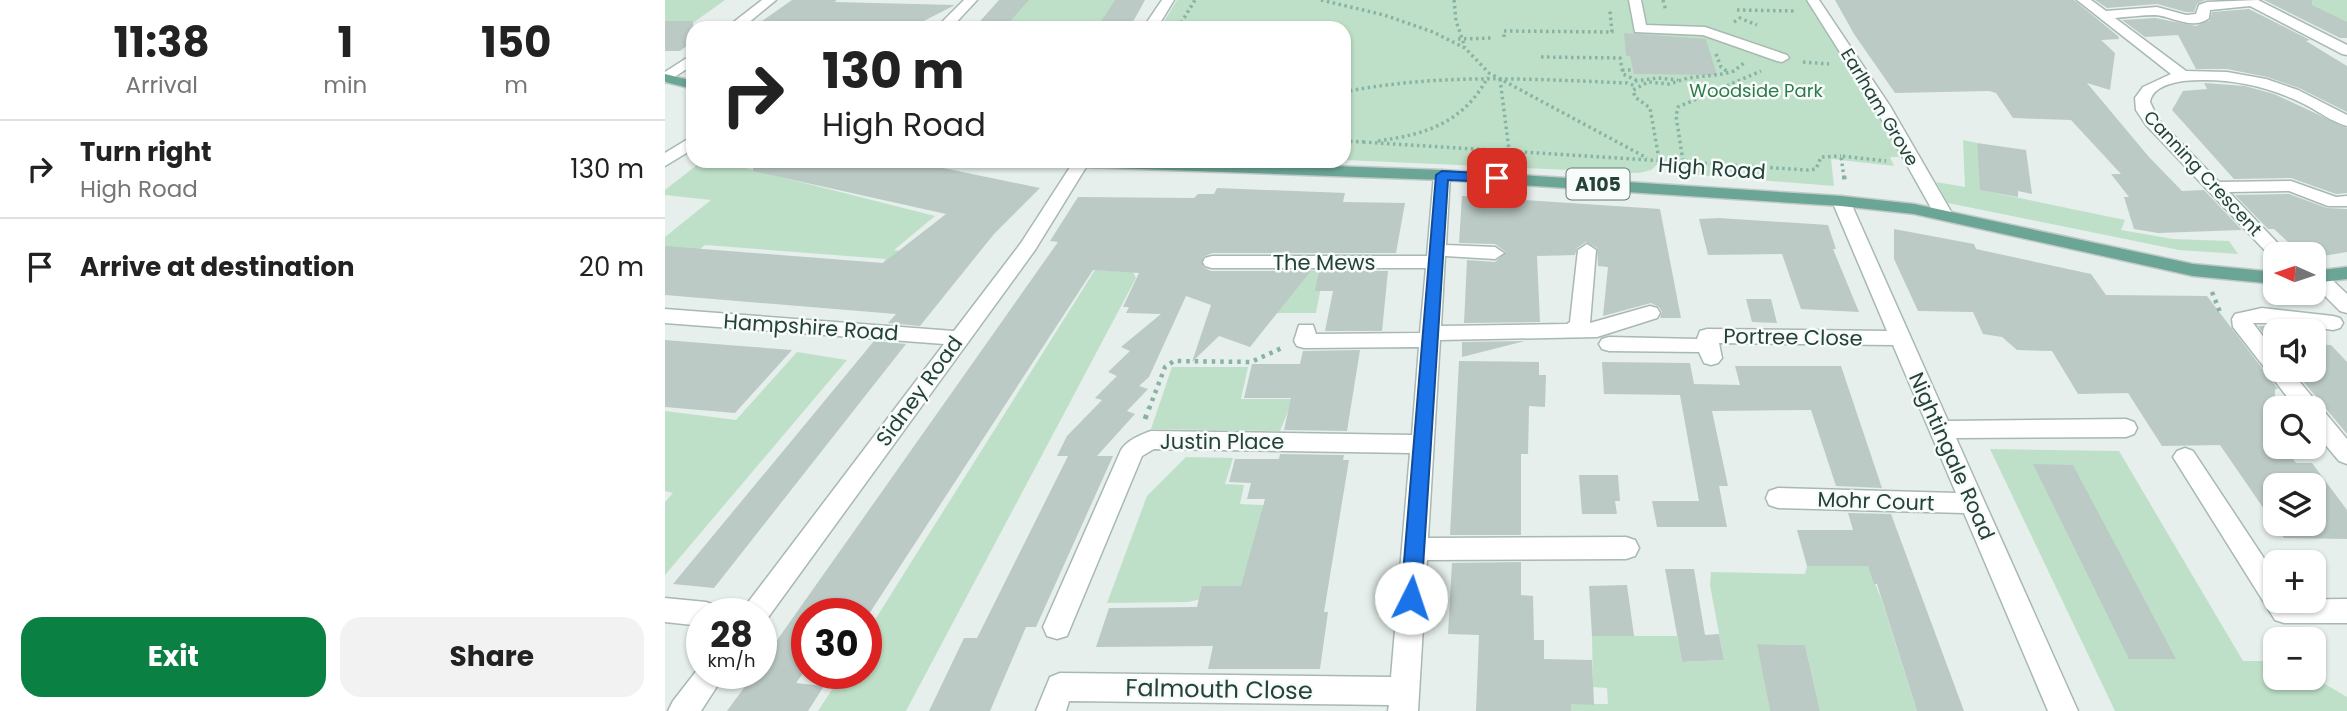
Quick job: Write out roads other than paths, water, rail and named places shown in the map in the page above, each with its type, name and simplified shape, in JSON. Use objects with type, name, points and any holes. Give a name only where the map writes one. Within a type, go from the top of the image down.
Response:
[{"type":"main road","points":[[666,78],[686,83]]},
{"type":"main road","name":"High Road","points":[[1239,168],[1844,195],[2193,270],[2263,277]]},
{"type":"main road","points":[[2326,276],[2347,273]]},
{"type":"street","points":[[742,21],[770,0]]},
{"type":"street","points":[[950,21],[971,0]]},
{"type":"street","points":[[1154,21],[1168,0]]},
{"type":"street","points":[[1635,0],[1640,29],[1705,29],[1747,48],[1789,60]]},
{"type":"street","name":"Earlham Grove","points":[[1813,0],[1888,106],[1944,215]]},
{"type":"street","points":[[2083,0],[2183,76]]},
{"type":"street","points":[[2103,15],[2157,11],[2194,20],[2202,18],[2207,6],[2251,1],[2347,51]]},
{"type":"street","points":[[666,78],[686,63]]},
{"type":"street","name":"Canning Crescent","points":[[2267,242],[2143,110],[2141,101],[2146,92],[2158,83],[2183,76],[2224,76],[2274,86],[2303,97],[2347,121]]},
{"type":"street","points":[[665,161],[686,146]]},
{"type":"street","name":"Sidney Road","points":[[767,598],[1028,246],[1062,168]]},
{"type":"street","points":[[1403,701],[1442,175]]},
{"type":"street","points":[[2214,187],[2291,186],[2334,202],[2347,201]]},
{"type":"street","name":"Nightingale Road","points":[[1844,195],[1901,338],[2063,711]]},
{"type":"street","points":[[1571,331],[1580,325],[1587,250]]},
{"type":"street","name":"The Mews","points":[[1212,262],[1495,253]]},
{"type":"street","points":[[2326,286],[2347,306]]},
{"type":"street","points":[[1305,335],[1430,337],[1597,330],[1650,313]]},
{"type":"street","name":"Hampshire Road","points":[[665,316],[958,338]]},
{"type":"street","points":[[2263,352],[2243,327],[2242,319],[2257,316],[2310,319]]},
{"type":"street","points":[[2326,322],[2333,323]]},
{"type":"street","name":"Portree Close","points":[[1609,344],[1704,352],[1707,336],[1901,338]]},
{"type":"street","points":[[2288,382],[2299,396]]},
{"type":"street","points":[[1941,430],[2126,428]]},
{"type":"street","points":[[2326,430],[2347,455]]},
{"type":"street","name":"Justin Place","points":[[1057,626],[1133,450],[1151,440],[1422,444]]},
{"type":"street","points":[[2185,457],[2263,579]]},
{"type":"street","name":"Mohr Court","points":[[1778,498],[1973,503]]},
{"type":"street","points":[[1415,548],[1626,548]]},
{"type":"street","points":[[665,610],[686,612]]},
{"type":"street","points":[[2326,611],[2347,611]]},
{"type":"street","name":"Falmouth Close","points":[[1051,711],[1059,687],[1403,701]]},
{"type":"street","points":[[683,711],[700,689]]},
{"type":"park label","name":"Woodside Park","points":[[1756,90]]}]
